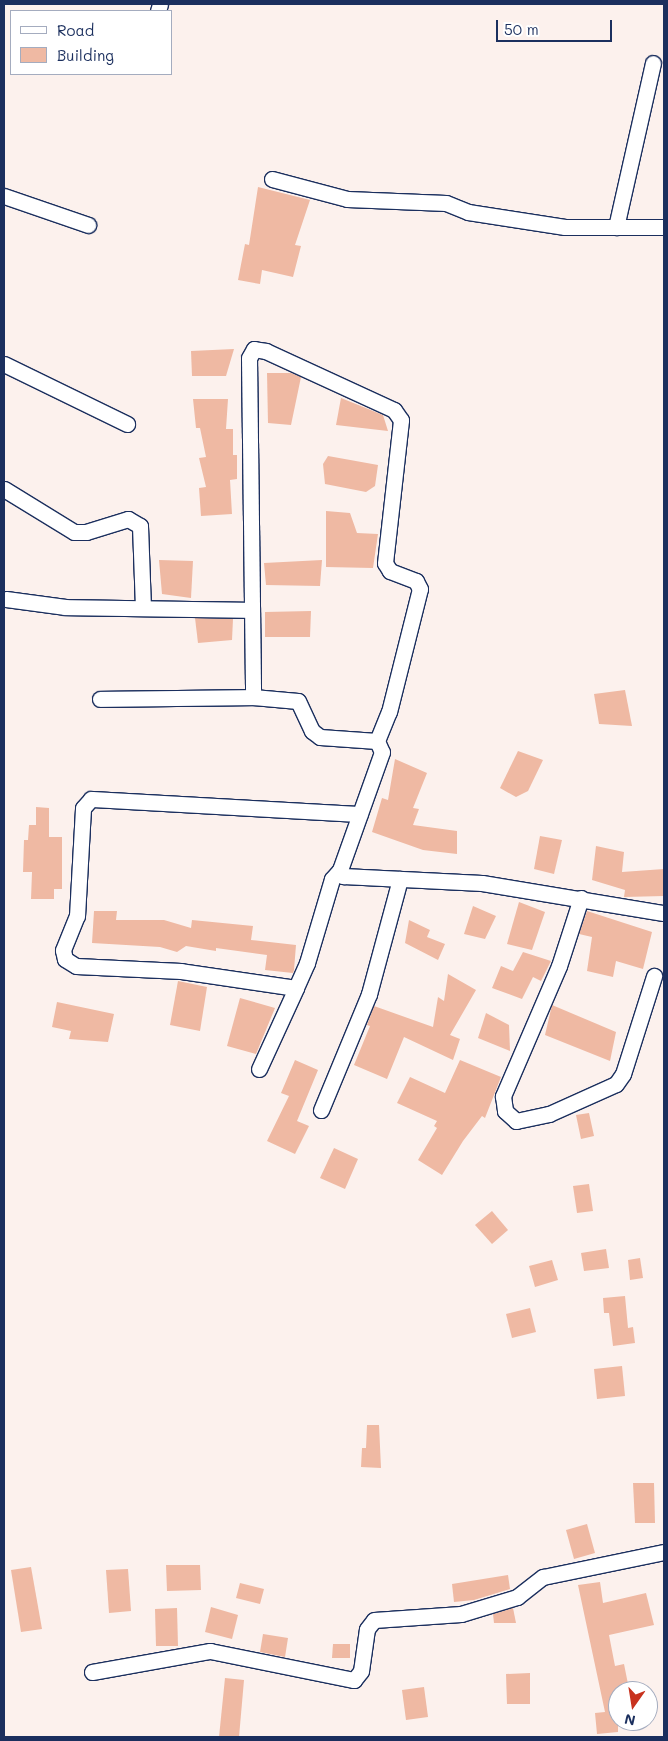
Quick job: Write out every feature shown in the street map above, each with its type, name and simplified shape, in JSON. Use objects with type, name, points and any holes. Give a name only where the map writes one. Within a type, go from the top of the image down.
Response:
[{"type":"street","points":[[616,227],[653,63]]},
{"type":"street","points":[[272,179],[347,199],[446,203],[468,212],[509,220],[565,227],[664,227]]},
{"type":"street","points":[[4,196],[88,225]]},
{"type":"street","points":[[254,697],[251,610],[249,358],[254,349],[266,351],[394,410],[400,420],[385,563],[390,571],[416,582],[420,590],[389,712],[376,740]]},
{"type":"street","points":[[4,364],[128,424]]},
{"type":"street","points":[[4,489],[74,532],[86,532],[128,519],[140,526],[143,608]]},
{"type":"street","points":[[6,599],[65,607],[251,610]]},
{"type":"street","points":[[100,699],[254,697],[298,701],[312,731],[320,737],[376,740]]},
{"type":"street","points":[[259,1069],[307,963],[332,879],[340,870],[360,814],[382,752],[376,740]]},
{"type":"street","points":[[296,988],[181,971],[76,966],[65,959],[63,950],[77,916],[83,808],[91,799],[360,814]]},
{"type":"street","points":[[340,870],[344,876],[482,883],[664,913]]},
{"type":"street","points":[[322,1110],[369,994],[400,879]]},
{"type":"street","points":[[581,898],[559,966],[503,1096],[504,1111],[516,1121],[549,1114],[616,1084],[624,1074],[654,976]]},
{"type":"street","points":[[92,1672],[210,1651],[354,1680],[361,1671],[367,1629],[374,1620],[461,1614],[517,1597],[543,1577],[664,1552]]},
{"type":"building","points":[[258,187],[310,200],[295,245],[301,246],[293,277],[262,270],[260,284],[238,280],[245,244],[249,245]]},
{"type":"building","points":[[234,349],[226,376],[192,376],[191,351]]},
{"type":"building","points":[[267,373],[291,373],[301,377],[291,425],[268,423]]},
{"type":"building","points":[[341,398],[383,415],[388,431],[336,425]]},
{"type":"building","points":[[193,399],[228,399],[226,429],[233,429],[233,455],[237,455],[237,479],[230,480],[232,514],[201,516],[199,488],[206,487],[199,458],[206,457],[200,428],[196,428]]},
{"type":"building","points":[[328,456],[378,465],[375,486],[366,492],[325,484],[323,464]]},
{"type":"building","points":[[326,511],[350,513],[357,533],[378,534],[373,568],[326,567]]},
{"type":"building","points":[[159,560],[193,561],[191,598],[162,594]]},
{"type":"building","points":[[322,560],[320,586],[266,585],[264,563]]},
{"type":"building","points":[[311,611],[310,637],[265,637],[265,612]]},
{"type":"building","points":[[195,618],[233,619],[232,640],[198,643]]},
{"type":"building","points":[[625,690],[632,726],[599,724],[594,694]]},
{"type":"building","points":[[518,751],[543,760],[528,791],[516,797],[500,788]]},
{"type":"building","points":[[395,759],[427,773],[413,808],[419,809],[413,825],[457,831],[457,854],[423,850],[372,832],[382,798],[388,800]]},
{"type":"building","points":[[36,807],[49,808],[49,837],[62,837],[62,889],[54,889],[54,899],[31,899],[32,872],[23,872],[24,840],[28,840],[29,825],[36,825]]},
{"type":"building","points":[[540,836],[562,840],[554,874],[534,869]]},
{"type":"building","points":[[596,846],[624,852],[622,872],[664,869],[664,896],[624,897],[625,890],[592,880]]},
{"type":"building","points":[[519,902],[545,912],[532,950],[507,944]]},
{"type":"building","points":[[473,906],[496,916],[485,939],[464,934]]},
{"type":"building","points":[[94,911],[117,911],[116,920],[164,920],[191,928],[192,920],[253,926],[251,940],[296,945],[294,970],[293,973],[265,970],[267,955],[216,948],[216,951],[186,946],[177,952],[160,947],[92,943]]},
{"type":"building","points":[[587,911],[652,932],[643,969],[616,961],[613,977],[587,971],[592,937],[579,934]]},
{"type":"building","points":[[409,920],[430,930],[427,937],[445,944],[438,960],[405,943]]},
{"type":"building","points":[[523,952],[551,961],[541,981],[533,977],[522,999],[492,988],[501,966],[513,971]]},
{"type":"building","points":[[448,974],[476,990],[450,1035],[460,1039],[453,1060],[404,1037],[387,1079],[354,1065],[370,1026],[367,1025],[374,1006],[433,1027],[438,997],[444,1001]]},
{"type":"building","points":[[178,981],[207,987],[200,1031],[170,1025]]},
{"type":"building","points":[[240,998],[275,1008],[256,1054],[227,1046]]},
{"type":"building","points":[[57,1002],[114,1014],[108,1042],[69,1039],[71,1031],[52,1027]]},
{"type":"building","points":[[552,1005],[616,1032],[610,1061],[545,1035]]},
{"type":"building","points":[[486,1013],[509,1025],[510,1051],[478,1038]]},
{"type":"building","points":[[295,1060],[318,1070],[297,1121],[309,1126],[295,1154],[267,1141],[289,1096],[281,1093]]},
{"type":"building","points":[[460,1060],[501,1077],[485,1118],[482,1116],[463,1141],[442,1175],[418,1160],[437,1128],[434,1126],[437,1121],[397,1103],[410,1077],[445,1093]]},
{"type":"building","points":[[589,1113],[594,1136],[581,1139],[576,1115]]},
{"type":"building","points":[[334,1148],[358,1159],[345,1189],[320,1178]]},
{"type":"building","points":[[589,1184],[593,1211],[577,1213],[573,1186]]},
{"type":"building","points":[[492,1211],[508,1230],[492,1244],[475,1225]]},
{"type":"building","points":[[606,1249],[609,1268],[584,1271],[581,1253]]},
{"type":"building","points":[[640,1258],[643,1278],[630,1280],[628,1260]]},
{"type":"building","points":[[552,1260],[558,1280],[535,1287],[529,1266]]},
{"type":"building","points":[[625,1296],[628,1328],[633,1327],[635,1343],[613,1346],[609,1313],[604,1313],[603,1298]]},
{"type":"building","points":[[530,1308],[536,1332],[512,1338],[506,1314]]},
{"type":"building","points":[[622,1366],[625,1396],[597,1399],[594,1369]]},
{"type":"building","points":[[367,1425],[379,1425],[381,1468],[361,1467],[362,1448],[366,1448]]},
{"type":"building","points":[[633,1483],[654,1483],[655,1523],[635,1523]]},
{"type":"building","points":[[587,1524],[595,1553],[574,1559],[566,1530]]},
{"type":"building","points":[[166,1565],[200,1565],[201,1590],[167,1591]]},
{"type":"building","points":[[31,1567],[42,1629],[21,1632],[11,1570]]},
{"type":"building","points":[[128,1569],[131,1611],[109,1613],[106,1570]]},
{"type":"building","points":[[508,1575],[510,1589],[474,1600],[454,1602],[452,1584]]},
{"type":"building","points":[[600,1582],[603,1603],[646,1593],[654,1625],[609,1635],[615,1666],[624,1664],[627,1681],[608,1681],[608,1731],[618,1732],[597,1734],[595,1713],[605,1712],[578,1585]]},
{"type":"building","points":[[240,1583],[264,1589],[260,1604],[236,1598]]},
{"type":"building","points":[[211,1607],[238,1615],[232,1639],[205,1632]]},
{"type":"building","points":[[177,1608],[178,1646],[156,1646],[155,1609]]},
{"type":"building","points":[[513,1608],[516,1623],[494,1623],[493,1614]]},
{"type":"building","points":[[263,1634],[288,1638],[285,1657],[260,1652]]},
{"type":"building","points":[[333,1644],[350,1644],[350,1658],[332,1658]]},
{"type":"building","points":[[530,1673],[530,1704],[507,1704],[506,1674]]},
{"type":"building","points":[[225,1678],[244,1680],[239,1737],[219,1737]]},
{"type":"building","points":[[424,1687],[428,1717],[406,1720],[402,1690]]}]
